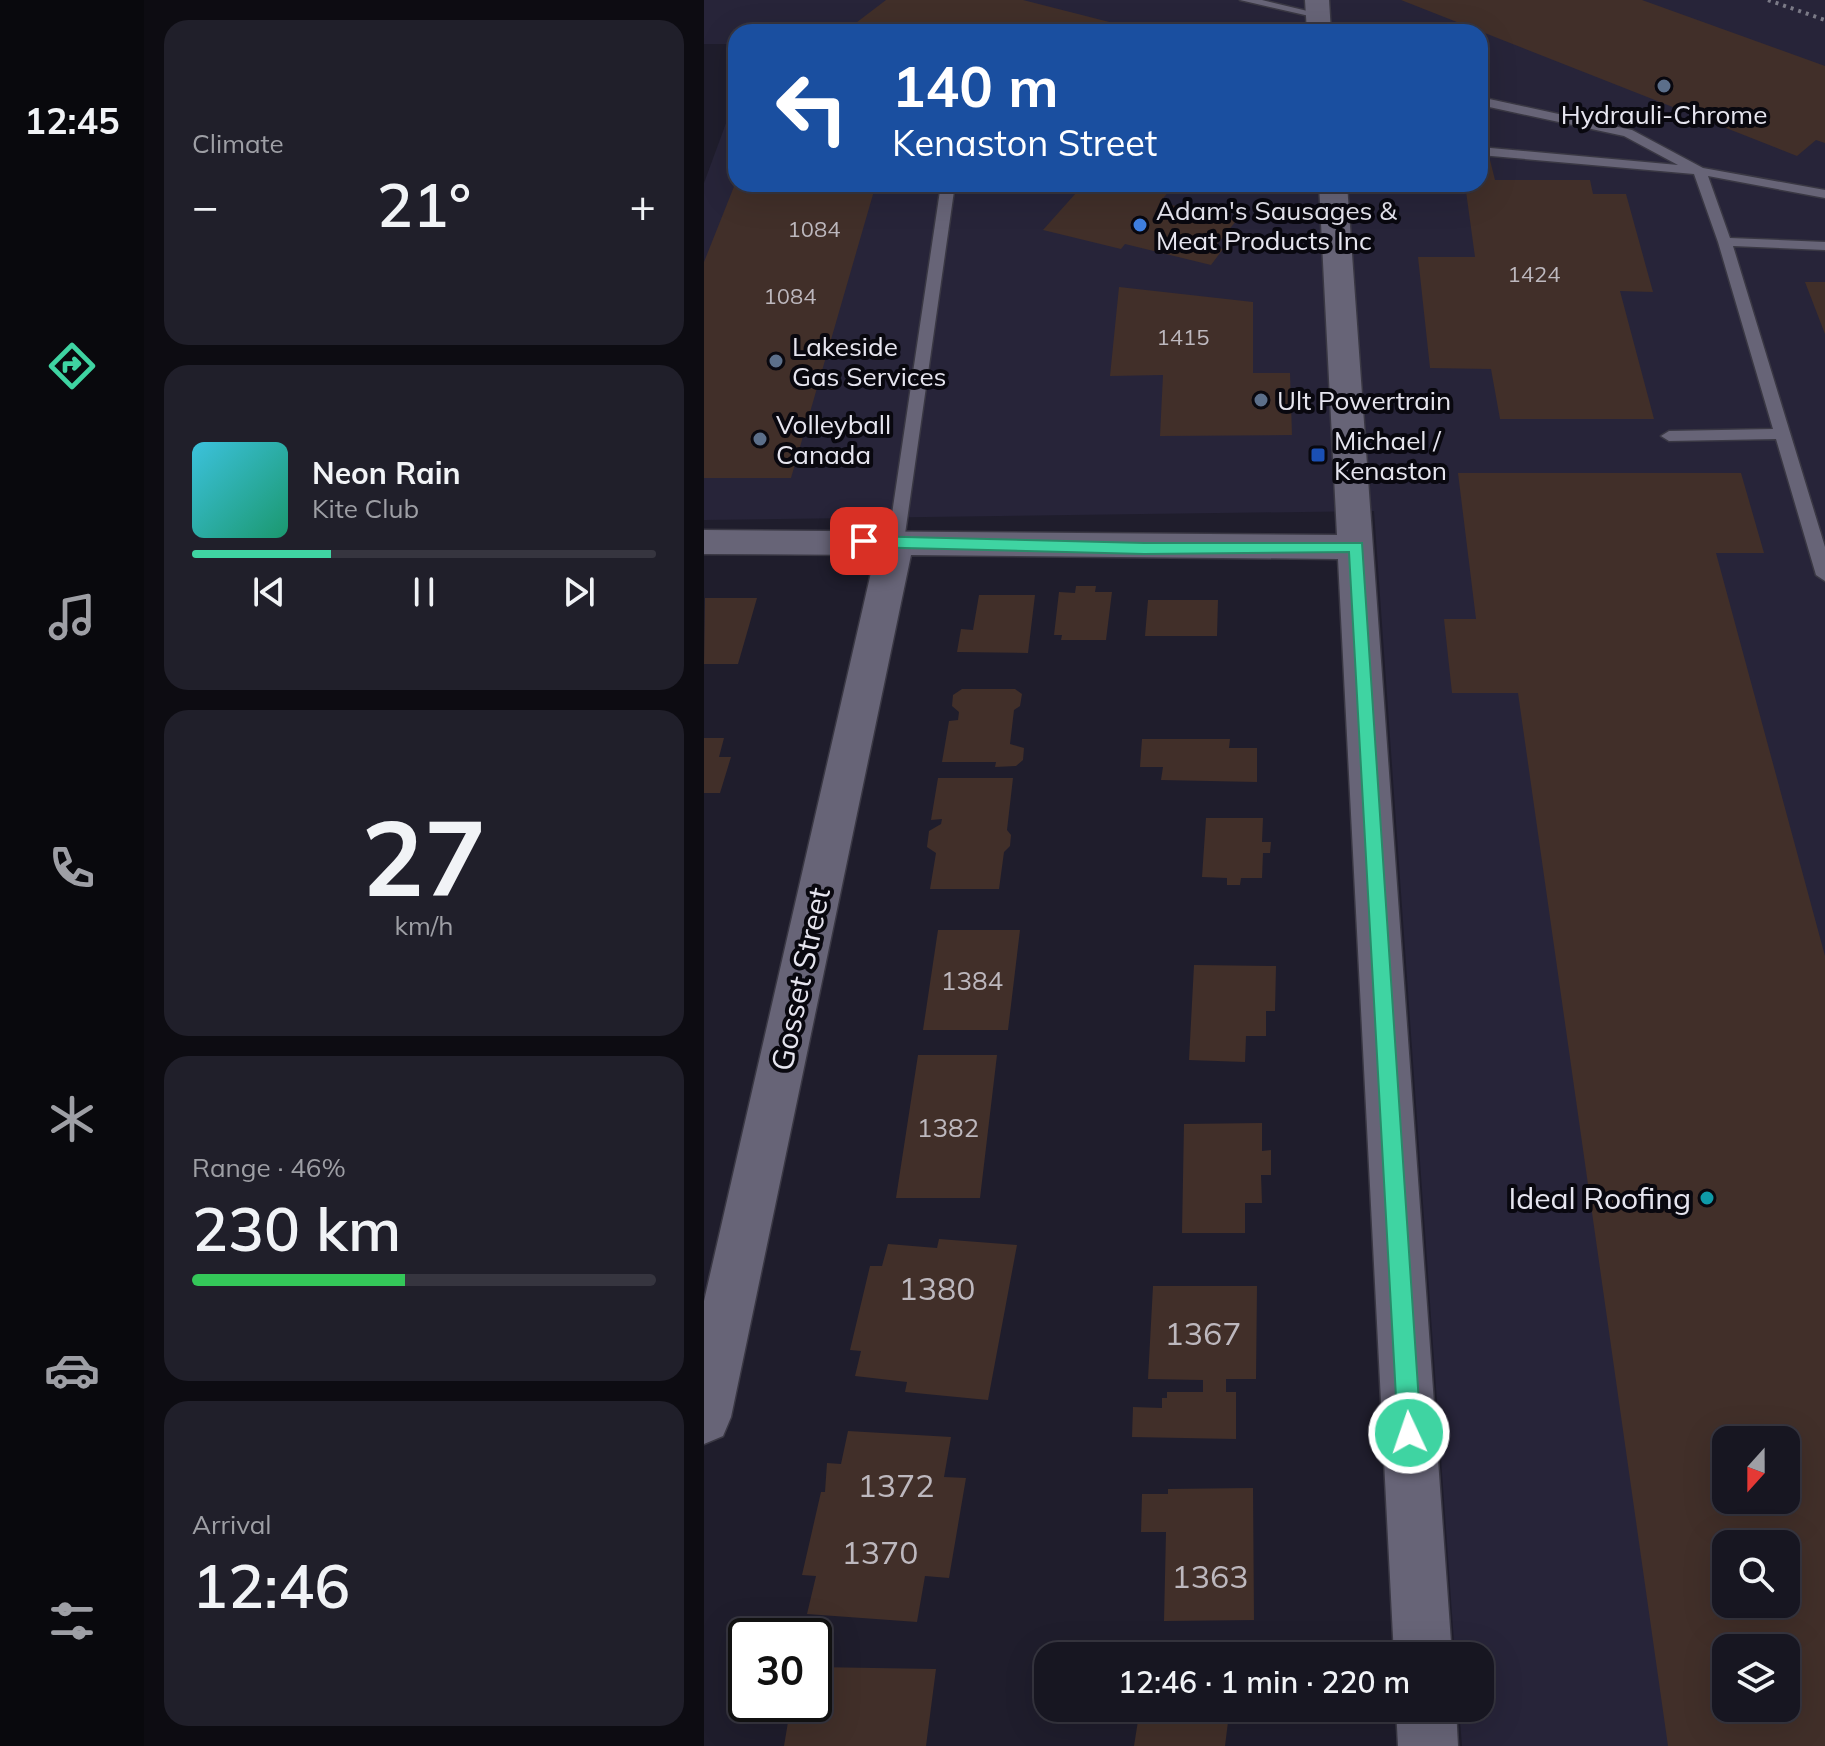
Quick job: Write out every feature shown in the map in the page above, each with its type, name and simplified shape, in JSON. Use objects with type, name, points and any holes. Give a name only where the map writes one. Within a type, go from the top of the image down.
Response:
[{"type":"street","points":[[1334,192],[1422,1642]]},
{"type":"street","points":[[704,542],[896,541],[1144,548],[1357,547]]},
{"type":"street","name":"Gosset Street","points":[[704,1417],[896,541]]},
{"type":"street","points":[[1427,1722],[1428,1746]]},
{"type":"lane","points":[[1246,0],[1318,16]]},
{"type":"lane","points":[[1488,103],[1628,133],[1699,171],[1725,242],[1825,575]]},
{"type":"lane","points":[[1488,152],[1699,171],[1825,194]]},
{"type":"lane","points":[[896,541],[947,192]]},
{"type":"lane","points":[[1725,242],[1825,246]]},
{"type":"lane","points":[[1669,436],[1781,434]]},
{"type":"shaded area","points":[[704,0],[1825,0],[1825,1746],[1462,1746],[1460,1722],[1494,1722],[1494,1642],[1454,1642],[1374,511],[704,520],[704,183],[728,118],[728,192],[1488,192],[1488,24],[728,24],[728,44],[704,44]]},
{"type":"building","points":[[886,0],[1023,0],[1117,24],[854,24]]},
{"type":"building","points":[[1401,0],[1642,0],[1825,66],[1825,143],[1816,140],[1797,156],[1488,34],[1488,24],[1462,24]]},
{"type":"building","points":[[1488,156],[1495,180],[1590,180],[1593,194],[1626,194],[1653,292],[1620,291],[1654,419],[1500,419],[1491,369],[1430,368],[1418,257],[1475,257],[1466,192],[1488,192]]},
{"type":"building","points":[[732,192],[874,192],[791,478],[704,478],[704,262]]},
{"type":"building","name":"Adam's Sausages & Meat Products Inc","points":[[1077,192],[1168,192],[1160,202],[1236,221],[1215,247],[1223,249],[1211,265],[1125,244],[1121,249],[1043,230]]},
{"type":"building","points":[[1805,282],[1825,282],[1825,334]]},
{"type":"building","points":[[1119,287],[1253,302],[1253,373],[1290,373],[1292,435],[1160,436],[1163,375],[1110,376]]},
{"type":"building","name":"Ideal Roofing","points":[[1458,473],[1741,473],[1764,553],[1716,553],[1825,956],[1825,1746],[1668,1746],[1518,693],[1452,693],[1444,619],[1476,619]]},
{"type":"building","points":[[1076,586],[1096,586],[1095,592],[1112,592],[1106,640],[1061,640],[1062,635],[1054,635],[1059,592],[1075,593]]},
{"type":"building","points":[[979,595],[1035,595],[1028,653],[957,652],[961,629],[973,630]]},
{"type":"building","points":[[705,598],[757,598],[738,664],[704,664]]},
{"type":"building","points":[[1148,600],[1218,600],[1217,636],[1145,636]]},
{"type":"building","points":[[962,689],[1015,689],[1022,694],[1020,706],[1014,710],[1010,744],[1024,748],[1023,760],[1016,766],[995,767],[996,762],[942,762],[949,721],[958,720],[959,712],[952,706],[953,695]]},
{"type":"building","points":[[704,738],[724,738],[719,757],[731,757],[720,793],[704,793]]},
{"type":"building","points":[[1142,739],[1230,739],[1229,748],[1257,748],[1257,782],[1161,780],[1163,767],[1140,767]]},
{"type":"building","points":[[938,778],[1013,778],[1007,830],[1011,835],[1010,846],[1004,852],[999,889],[930,889],[936,853],[927,847],[929,831],[941,824],[942,819],[931,820]]},
{"type":"building","points":[[1206,818],[1263,818],[1262,842],[1271,842],[1270,853],[1263,853],[1262,878],[1241,878],[1240,885],[1227,885],[1227,878],[1202,877]]},
{"type":"building","points":[[938,930],[1020,930],[1008,1030],[923,1030]]},
{"type":"building","points":[[1194,965],[1276,966],[1275,1011],[1266,1011],[1266,1036],[1246,1036],[1245,1062],[1189,1060]]},
{"type":"building","points":[[918,1055],[997,1055],[980,1198],[896,1198]]},
{"type":"building","points":[[1262,1123],[1262,1151],[1271,1150],[1271,1175],[1261,1175],[1262,1203],[1245,1203],[1245,1233],[1182,1233],[1184,1124]]},
{"type":"building","points":[[939,1239],[1017,1245],[988,1400],[905,1392],[907,1382],[855,1376],[861,1351],[850,1350],[870,1266],[882,1266],[888,1244],[937,1248]]},
{"type":"building","points":[[1153,1286],[1257,1286],[1256,1379],[1226,1379],[1226,1392],[1236,1392],[1236,1439],[1132,1437],[1133,1407],[1162,1408],[1162,1398],[1167,1398],[1167,1392],[1203,1392],[1203,1380],[1148,1379]]},
{"type":"building","points":[[848,1431],[951,1437],[944,1477],[966,1478],[949,1578],[925,1576],[917,1622],[807,1614],[816,1576],[802,1575],[821,1492],[825,1492],[827,1463],[841,1464]]},
{"type":"building","points":[[1253,1488],[1254,1620],[1164,1621],[1166,1532],[1141,1532],[1142,1494],[1168,1494],[1168,1489]]},
{"type":"building","points":[[832,1667],[936,1669],[926,1746],[784,1746],[788,1722],[832,1722]]},
{"type":"building","points":[[1138,1722],[1228,1722],[1225,1746],[1134,1746]]},
{"type":"railway","points":[[1768,0],[1825,20]]},
{"type":"place","name":"Hydrauli-Chrome","points":[[1664,86]]},
{"type":"place","name":"Adam's Sausages & Meat Products Inc","points":[[1140,225]]},
{"type":"place","name":"Lakeside Gas Services","points":[[776,361]]},
{"type":"place","name":"Ult Powertrain","points":[[1261,400]]},
{"type":"place","name":"Volleyball Canada","points":[[760,439]]},
{"type":"place","name":"Michael / Kenaston","points":[[1318,455]]},
{"type":"place","name":"Ideal Roofing","points":[[1707,1198]]},
{"type":"route","points":[[864,541],[1144,548],[1357,547],[1409,1433]]}]
